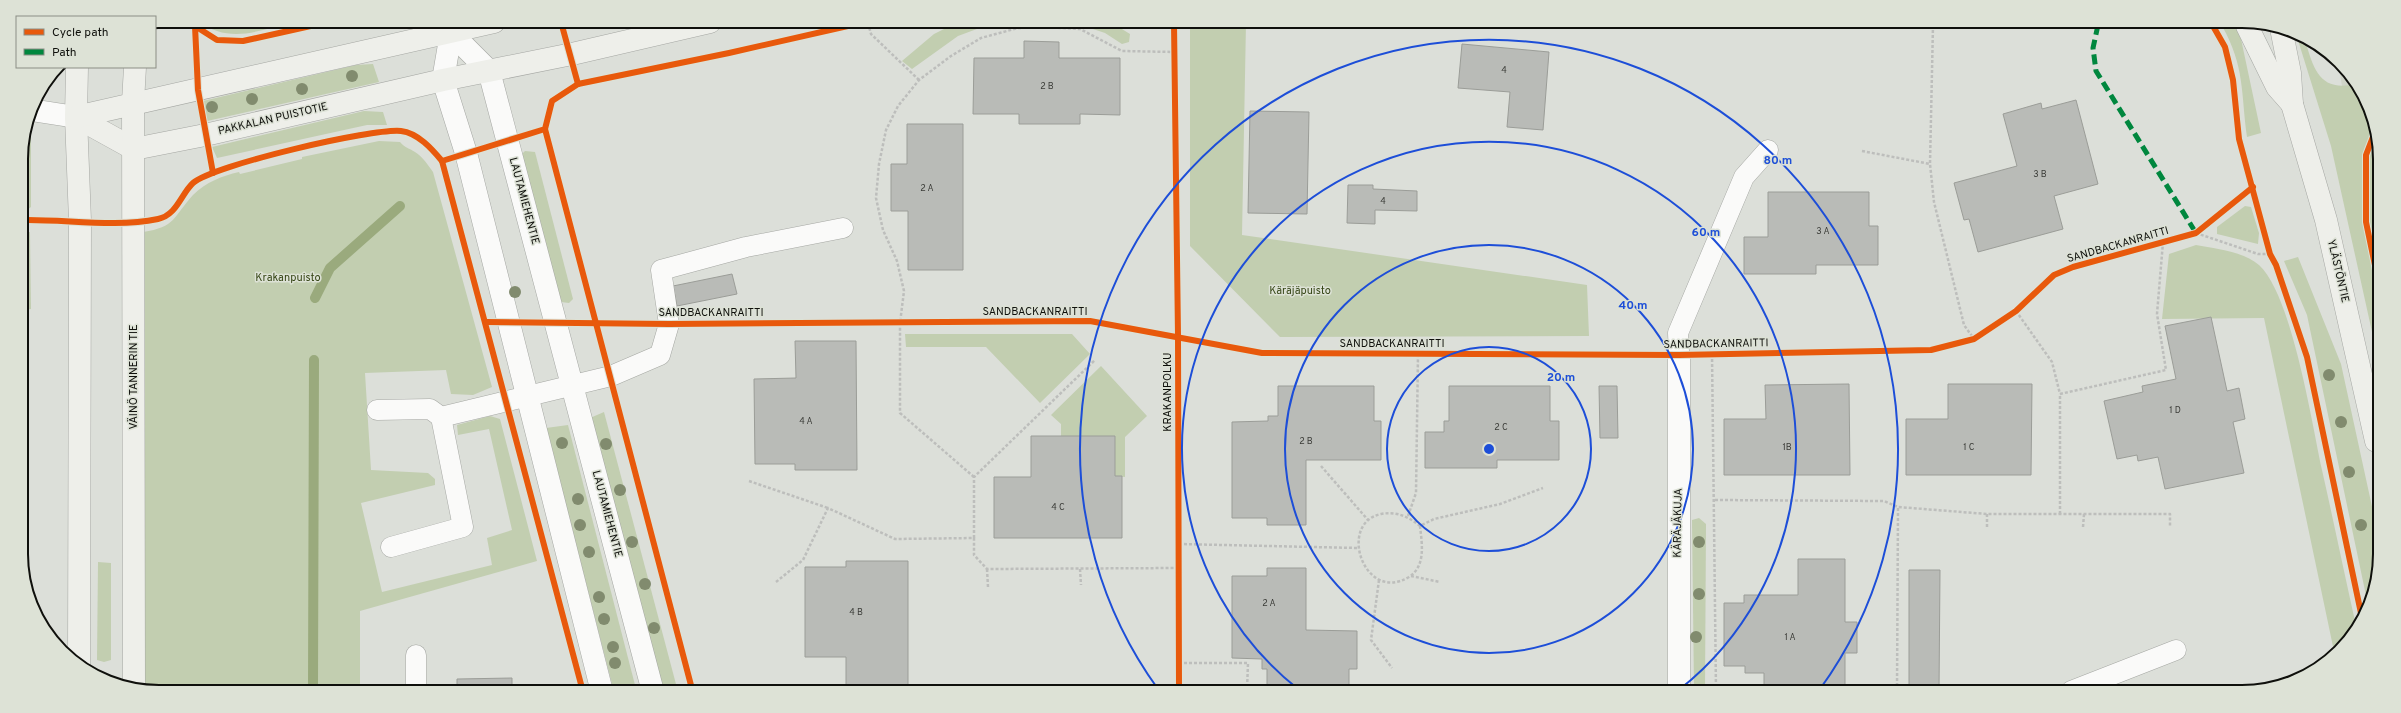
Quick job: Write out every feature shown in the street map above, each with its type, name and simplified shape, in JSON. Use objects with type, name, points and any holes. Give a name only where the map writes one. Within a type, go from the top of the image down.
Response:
[{"type":"main road","points":[[76,117],[133,102],[471,28]]},
{"type":"main road","name":"PAKKALAN PUISTOTIE","points":[[134,149],[205,135],[444,80],[683,28]]},
{"type":"main road","name":"YLÄSTÖNTIE","points":[[2248,28],[2277,87],[2292,104]]},
{"type":"main road","name":"YLÄSTÖNTIE","points":[[2282,34],[2290,73],[2292,104],[2326,220],[2373,428]]},
{"type":"main road","points":[[77,68],[76,117],[80,221],[79,657]]},
{"type":"main road","name":"VÄINÖ TANNERIN TIE","points":[[134,683],[133,102],[135,68]]},
{"type":"main road","points":[[76,117],[134,149]]},
{"type":"street","points":[[451,33],[489,71]]},
{"type":"street","points":[[451,33],[444,80],[466,153],[601,685]]},
{"type":"street","name":"LAUTAMIEHENTIE","points":[[489,71],[651,685]]},
{"type":"street","points":[[37,111],[76,117]]},
{"type":"street","name":"KÄRÄJÄKUJA","points":[[1678,685],[1679,355]]},
{"type":"lane","points":[[1679,355],[1678,333],[1744,177],[1768,150]]},
{"type":"lane","points":[[441,417],[611,376],[660,355],[669,324],[661,270],[746,247],[843,228]]},
{"type":"lane","points":[[377,410],[430,409],[441,417],[463,527],[390,547]]},
{"type":"lane","points":[[2086,685],[2176,650]]},
{"type":"lane","points":[[416,655],[416,685]]},
{"type":"path","points":[[869,28],[871,34],[919,80]]},
{"type":"path","points":[[974,477],[900,413],[900,322],[904,291],[897,261],[883,230],[876,198],[879,164],[886,130],[898,106],[919,80],[951,56],[981,38],[1018,28]]},
{"type":"path","points":[[1062,28],[1080,29],[1122,50],[1174,52]]},
{"type":"path","points":[[1933,28],[1930,164],[1935,209],[1964,325],[1974,340]]},
{"type":"path","points":[[1174,45],[1174,60]]},
{"type":"path","points":[[1862,151],[1930,164]]},
{"type":"path","points":[[2193,234],[2202,228]]},
{"type":"path","points":[[2193,234],[2271,257],[2268,247]]},
{"type":"path","points":[[2060,394],[2166,370],[2157,314],[2167,241]]},
{"type":"path","points":[[2010,315],[2021,306]]},
{"type":"path","points":[[2016,311],[2052,362],[2060,394],[2060,514]]},
{"type":"path","points":[[892,323],[907,322]]},
{"type":"path","points":[[1967,341],[1974,340],[1980,335]]},
{"type":"path","points":[[1408,516],[1416,493],[1418,354]]},
{"type":"path","points":[[1712,354],[1715,500],[1716,685]]},
{"type":"path","points":[[988,587],[987,569],[974,555],[974,477],[1095,360]]},
{"type":"path","points":[[1320,466],[1368,520]]},
{"type":"path","points":[[749,481],[828,508],[895,539],[974,538]]},
{"type":"path","points":[[1420,526],[1434,519],[1500,504],[1543,488]]},
{"type":"path","points":[[1715,500],[1884,502],[1898,507],[1987,514],[2170,514],[2170,527]]},
{"type":"path","points":[[1897,685],[1898,507]]},
{"type":"path","points":[[776,582],[803,560],[828,508]]},
{"type":"path","points":[[1388,513],[1408,516],[1420,526],[1422,548],[1419,568],[1410,576],[1398,583],[1379,580],[1366,569],[1358,548],[1363,527],[1368,520],[1371,516],[1388,513]]},
{"type":"path","points":[[1987,514],[1987,528]]},
{"type":"path","points":[[2083,527],[2084,514]]},
{"type":"path","points":[[1179,537],[1179,552]]},
{"type":"path","points":[[1179,544],[1358,548]]},
{"type":"path","points":[[1179,560],[1179,576]]},
{"type":"path","points":[[987,569],[1179,568]]},
{"type":"path","points":[[1080,569],[1081,586]]},
{"type":"path","points":[[1410,576],[1440,582]]},
{"type":"path","points":[[1379,580],[1371,640],[1392,668]]},
{"type":"path","points":[[1179,655],[1179,666],[1248,663],[1247,685]]},
{"type":"shaded area","points":[[2340,73],[2351,86],[2366,117],[2347,118]]},
{"type":"green space","points":[[210,28],[269,28],[246,33],[234,34]]},
{"type":"green space","points":[[946,28],[980,28],[958,36],[912,69],[902,61],[934,34]]},
{"type":"green space","points":[[1090,28],[1120,28],[1130,34],[1129,42],[1122,44],[1105,33]]},
{"type":"green space","name":"Käräjäpuisto","points":[[1190,28],[1246,28],[1242,235],[1587,285],[1589,336],[1280,337],[1190,246]]},
{"type":"green space","points":[[2223,28],[2236,28],[2241,39],[2261,133],[2247,137],[2241,80],[2235,54]]},
{"type":"green space","points":[[2298,41],[2307,46],[2312,62],[2321,77],[2327,82],[2335,85],[2350,85],[2366,117],[2372,142],[2373,152],[2373,336],[2331,146]]},
{"type":"green space","points":[[373,64],[379,82],[207,121],[203,101],[356,65]]},
{"type":"green space","points":[[364,111],[383,112],[387,125],[367,125],[217,158],[212,147]]},
{"type":"green space","points":[[31,131],[31,207],[28,209],[28,151]]},
{"type":"green space","name":"Krakanpuisto","points":[[379,141],[400,142],[425,161],[433,172],[492,387],[473,395],[451,394],[446,370],[365,373],[371,470],[428,473],[435,479],[435,485],[361,503],[382,592],[492,565],[487,538],[512,530],[489,429],[458,435],[457,425],[490,416],[500,419],[537,561],[360,611],[360,685],[142,684],[143,232],[154,230],[168,224],[198,190],[209,183],[226,175],[239,172],[240,174],[302,159],[302,157]]},
{"type":"green space","points":[[525,151],[535,152],[573,299],[569,303],[561,302],[521,155]]},
{"type":"green space","points":[[2245,206],[2251,207],[2259,233],[2258,244],[2217,234],[2217,227]]},
{"type":"green space","points":[[28,232],[30,232],[31,309],[28,309]]},
{"type":"green space","points":[[2196,245],[2220,249],[2252,260],[2259,265],[2271,281],[2281,303],[2291,331],[2299,362],[2355,620],[2351,627],[2333,647],[2264,318],[2162,319],[2169,254]]},
{"type":"green space","points":[[2298,257],[2341,364],[2373,511],[2372,571],[2366,596],[2307,315],[2284,261]]},
{"type":"green space","points":[[905,334],[1072,334],[1090,354],[1040,403],[986,347],[906,347]]},
{"type":"green space","points":[[1101,366],[1147,416],[1125,437],[1125,477],[1115,476],[1115,436],[1061,436],[1061,424],[1051,415]]},
{"type":"green space","points":[[604,412],[676,685],[662,685],[590,418]]},
{"type":"green space","points":[[568,425],[635,685],[612,684],[546,428]]},
{"type":"green space","points":[[1699,518],[1706,524],[1705,685],[1694,685],[1692,520]]},
{"type":"green space","points":[[98,562],[111,563],[111,660],[104,662],[97,660]]},
{"type":"building","points":[[1024,41],[1059,42],[1059,58],[1120,58],[1120,115],[1080,114],[1080,124],[1019,124],[1019,114],[973,114],[974,58],[1024,58]]},
{"type":"building","points":[[1462,44],[1549,52],[1543,130],[1507,127],[1510,92],[1458,88]]},
{"type":"building","points":[[2076,100],[2098,184],[2054,196],[2063,229],[1978,252],[1969,219],[1964,220],[1954,183],[2017,166],[2003,114],[2041,103],[2042,109]]},
{"type":"building","points":[[1250,111],[1309,112],[1307,214],[1248,213]]},
{"type":"building","points":[[907,124],[963,124],[963,270],[908,270],[908,211],[891,211],[891,164],[907,164]]},
{"type":"building","points":[[1348,185],[1373,185],[1373,189],[1417,191],[1417,211],[1375,210],[1375,224],[1347,223]]},
{"type":"building","points":[[1768,192],[1869,192],[1869,226],[1878,226],[1878,265],[1816,265],[1816,274],[1744,274],[1744,237],[1768,237]]},
{"type":"building","points":[[732,274],[737,294],[677,306],[673,286]]},
{"type":"building","points":[[2211,317],[2227,391],[2239,388],[2245,419],[2233,422],[2244,473],[2165,489],[2158,457],[2138,461],[2137,455],[2117,459],[2104,401],[2143,392],[2142,386],[2176,379],[2165,326]]},
{"type":"building","points":[[795,341],[856,341],[857,470],[795,470],[795,464],[755,464],[754,379],[796,378]]},
{"type":"building","points":[[1849,384],[1850,475],[1724,475],[1724,419],[1766,419],[1765,385]]},
{"type":"building","points":[[1948,384],[2032,384],[2031,475],[1906,475],[1906,419],[1948,419]]},
{"type":"building","points":[[1278,386],[1374,386],[1374,421],[1381,421],[1381,460],[1306,460],[1306,525],[1267,525],[1267,518],[1232,518],[1232,422],[1268,421],[1268,416],[1278,416]]},
{"type":"building","points":[[1449,386],[1550,386],[1550,421],[1559,421],[1559,460],[1497,460],[1497,468],[1425,468],[1425,432],[1444,432],[1444,421],[1449,421]]},
{"type":"building","points":[[1599,386],[1617,386],[1618,438],[1600,438]]},
{"type":"building","points":[[1031,436],[1115,436],[1115,476],[1122,476],[1122,538],[994,538],[994,477],[1031,477]]},
{"type":"building","points":[[1798,559],[1845,559],[1845,622],[1857,622],[1857,653],[1845,653],[1845,685],[1764,685],[1764,673],[1745,673],[1745,666],[1724,666],[1724,603],[1744,603],[1744,595],[1798,595]]},
{"type":"building","points":[[846,561],[908,561],[908,685],[846,685],[846,657],[805,657],[805,567],[846,567]]},
{"type":"building","points":[[1267,568],[1306,568],[1306,630],[1357,631],[1357,669],[1349,669],[1349,685],[1267,685],[1267,669],[1262,669],[1262,659],[1232,658],[1232,576],[1267,576]]},
{"type":"building","points":[[1909,570],[1940,570],[1939,685],[1909,685]]},
{"type":"building","points":[[512,678],[512,685],[457,685],[457,679]]},
{"type":"waterway","points":[[315,298],[330,268],[400,206]]},
{"type":"waterway","points":[[313,685],[314,360]]},
{"type":"marked path","points":[[2097,28],[2093,48],[2096,71],[2196,233]]},
{"type":"cycle path","points":[[195,28],[198,90],[213,173]]},
{"type":"cycle path","points":[[198,28],[217,40],[243,41],[302,28]]},
{"type":"cycle path","points":[[563,28],[578,84]]},
{"type":"cycle path","points":[[28,220],[124,223],[158,219],[170,213],[193,183],[207,175],[294,149],[360,135],[385,132],[407,132],[419,138],[442,161],[545,129],[552,101],[578,84],[729,53],[839,28]]},
{"type":"cycle path","name":"KRAKANPOLKU","points":[[1174,28],[1178,336],[1179,685]]},
{"type":"cycle path","points":[[2214,28],[2225,47],[2233,80],[2239,139],[2270,254],[2276,265],[2307,357],[2360,609]]},
{"type":"cycle path","points":[[545,129],[691,685]]},
{"type":"cycle path","points":[[2372,140],[2366,155],[2366,222],[2373,256]]},
{"type":"cycle path","points":[[442,161],[581,685]]},
{"type":"cycle path","name":"SANDBACKANRAITTI","points":[[486,322],[669,324],[1090,321],[1262,353],[1679,355],[1931,350],[1974,339],[2016,311],[2054,275],[2073,267],[2196,233],[2253,187]]}]
